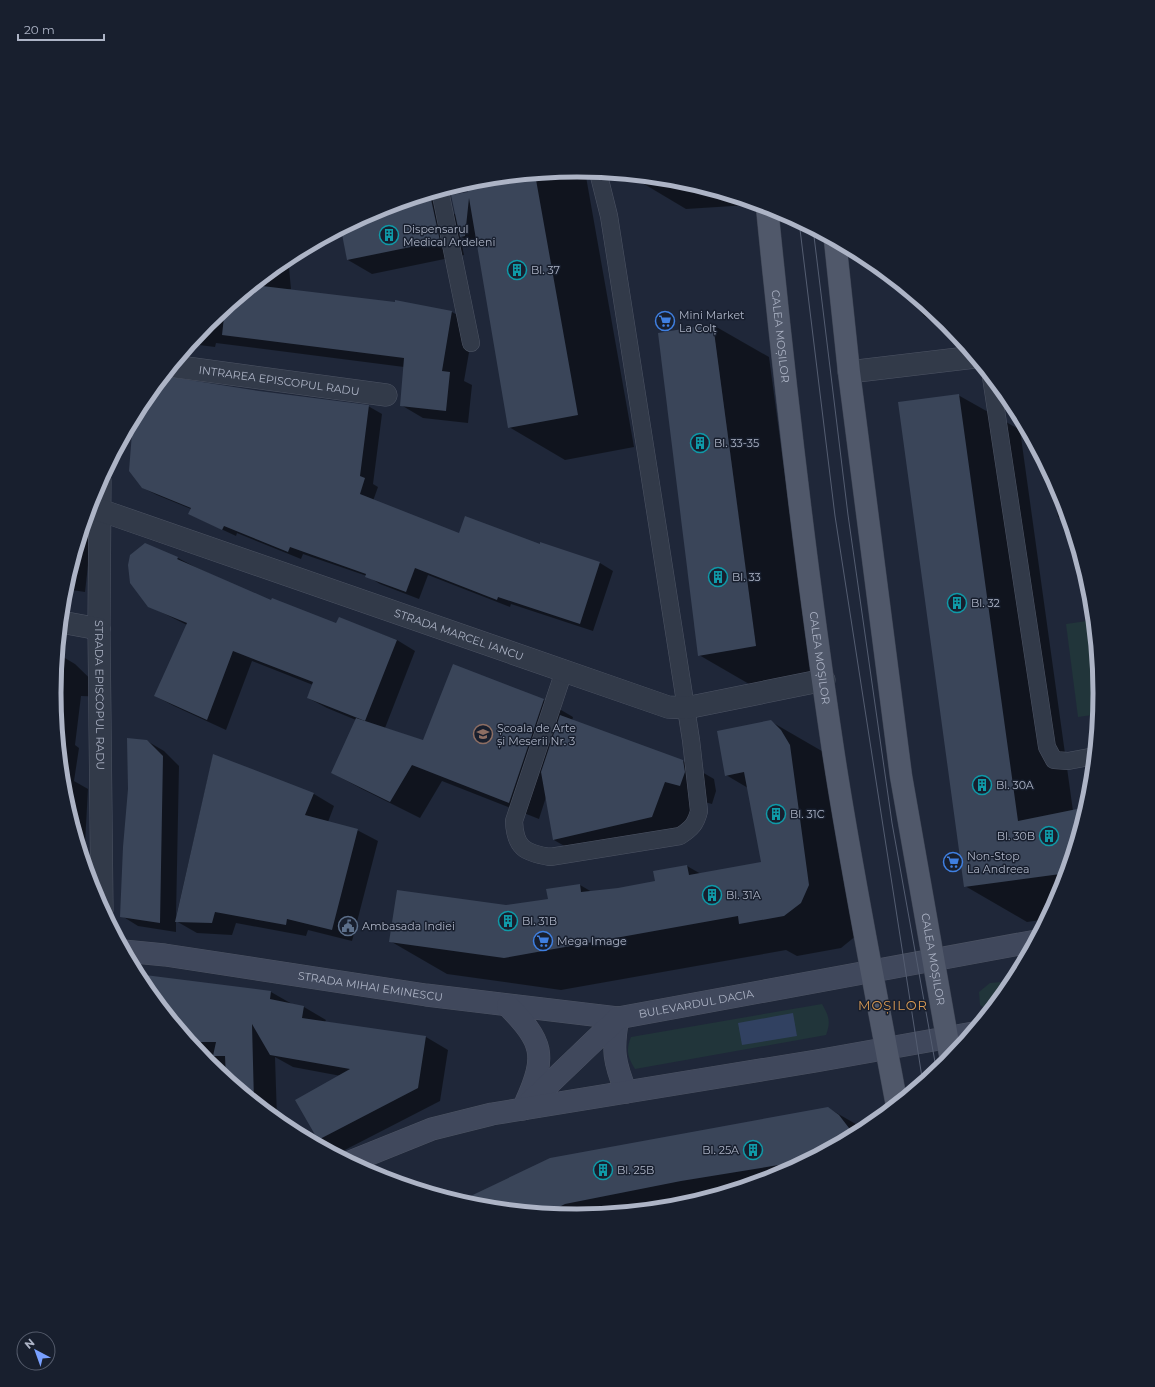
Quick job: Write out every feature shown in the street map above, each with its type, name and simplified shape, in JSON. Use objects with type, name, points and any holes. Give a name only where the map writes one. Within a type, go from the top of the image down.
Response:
[{"type":"main road","name":"CALEA MOȘILOR","points":[[768,213],[781,338],[835,758],[896,1100]]},
{"type":"main road","name":"CALEA MOȘILOR","points":[[836,246],[849,372],[901,776],[950,1052]]},
{"type":"main road","name":"BULEVARDUL DACIA","points":[[618,1018],[1030,942]]},
{"type":"main road","name":"STRADA MIHAI EMINESCU","points":[[130,952],[165,955],[328,981],[508,1006],[618,1018]]},
{"type":"main road","points":[[508,1006],[526,1025],[536,1040],[539,1054],[540,1066],[535,1083],[523,1109]]},
{"type":"main road","points":[[523,1109],[618,1018]]},
{"type":"main road","points":[[618,1018],[613,1051],[619,1074],[626,1092]]},
{"type":"main road","points":[[355,1160],[432,1129],[492,1114],[966,1034]]},
{"type":"street","points":[[849,372],[969,357]]},
{"type":"street","name":"INTRAREA EPISCOPUL RADU","points":[[178,367],[386,395]]},
{"type":"street","name":"STRADA EPISCOPUL RADU","points":[[100,496],[102,895]]},
{"type":"street","name":"STRADA MARCEL IANCU","points":[[100,510],[668,707],[686,708],[824,680]]},
{"type":"street","points":[[66,623],[100,629]]},
{"type":"lane","points":[[564,671],[514,821],[514,832],[517,842],[531,854],[550,857],[680,836],[690,830],[697,822],[699,811],[686,708],[610,223],[599,178]]},
{"type":"lane","points":[[441,196],[470,343]]},
{"type":"lane","points":[[992,387],[1047,747],[1054,760],[1068,762],[1090,757]]},
{"type":"green space","points":[[1089,621],[1093,660],[1093,715],[1078,717],[1066,624]]},
{"type":"green space","points":[[1006,982],[986,1009],[980,1005],[979,992],[990,983]]},
{"type":"green space","points":[[822,1004],[828,1019],[826,1035],[635,1069],[630,1061],[628,1045],[631,1037]]},
{"type":"water","points":[[793,1013],[797,1036],[742,1045],[738,1023]]},
{"type":"building","name":"Bl. 37","points":[[536,179],[578,415],[508,428],[469,198],[465,236],[460,237],[451,195],[468,192],[467,189],[477,187],[510,181]]},
{"type":"building","name":"Dispensarul Medical Ardeleni","points":[[431,199],[440,241],[347,260],[342,234],[380,216]]},
{"type":"building","points":[[261,286],[395,302],[395,300],[452,311],[442,371],[450,372],[446,411],[400,406],[404,358],[222,335],[224,317]]},
{"type":"building","name":"Bl. 33-35","points":[[713,324],[756,646],[698,656],[658,333]]},
{"type":"building","points":[[170,377],[259,391],[369,405],[360,476],[365,478],[360,494],[459,533],[465,516],[540,544],[540,542],[600,562],[580,624],[498,597],[497,600],[415,568],[406,592],[365,577],[366,574],[290,547],[288,552],[224,526],[222,530],[188,514],[191,508],[142,488],[129,471],[132,432]]},
{"type":"building","name":"Bl. 32","points":[[959,394],[1018,821],[1081,808],[1067,860],[1062,874],[964,887],[898,402]]},
{"type":"building","points":[[145,543],[178,557],[177,559],[271,600],[272,598],[336,623],[339,617],[397,640],[365,721],[307,698],[313,682],[233,651],[207,720],[154,696],[187,623],[148,607],[130,583],[128,565],[130,555]]},
{"type":"building","name":"Școala de Arte și Meserii Nr. 3","points":[[453,664],[544,699],[509,803],[412,765],[390,802],[331,773],[356,718],[423,740]]},
{"type":"building","points":[[560,715],[683,760],[685,772],[680,786],[665,782],[652,817],[553,840],[541,772]]},
{"type":"building","points":[[771,720],[781,730],[790,745],[809,885],[801,903],[784,916],[739,924],[738,916],[504,958],[389,942],[397,890],[506,905],[548,899],[546,889],[580,884],[581,892],[618,888],[655,881],[653,871],[687,865],[689,875],[761,862],[744,772],[725,776],[717,731]]},
{"type":"building","points":[[127,738],[147,740],[163,756],[160,923],[120,917],[123,847],[128,789]]},
{"type":"building","points":[[213,754],[314,793],[305,815],[358,829],[332,930],[287,919],[286,925],[215,912],[212,923],[175,922]]},
{"type":"building","points":[[145,975],[271,991],[270,999],[304,1006],[302,1018],[426,1036],[418,1088],[318,1140],[295,1100],[350,1069],[270,1055],[252,1024],[254,1096],[226,1072],[225,1056],[213,1056],[216,1042],[196,1042],[168,1008]]},
{"type":"building","points":[[828,1107],[839,1115],[849,1128],[850,1132],[836,1141],[794,1163],[681,1181],[565,1204],[554,1209],[510,1206],[467,1198],[550,1158]]},
{"type":"tram line","points":[[800,227],[835,516],[922,1078]]},
{"type":"tram line","points":[[814,234],[848,515],[892,823],[936,1066]]},
{"type":"place","name":"Dispensarul Medical Ardeleni","points":[[389,235]]},
{"type":"place","name":"Bl. 37","points":[[517,270]]},
{"type":"place","name":"Mini Market La Colț","points":[[665,321]]},
{"type":"place","name":"Bl. 33-35","points":[[700,443]]},
{"type":"place","name":"Bl. 33","points":[[718,577]]},
{"type":"place","name":"Bl. 32","points":[[957,603]]},
{"type":"place","name":"Școala de Arte și Meserii Nr. 3","points":[[483,734]]},
{"type":"place","name":"Bl. 30A","points":[[982,785]]},
{"type":"place","name":"Bl. 31C","points":[[776,814]]},
{"type":"place","name":"Bl. 30B","points":[[1049,836]]},
{"type":"place","name":"Non-Stop La Andreea","points":[[953,862]]},
{"type":"place","name":"Bl. 31A","points":[[712,895]]},
{"type":"place","name":"Bl. 31B","points":[[508,921]]},
{"type":"place","name":"Ambasada Indiei","points":[[348,926]]},
{"type":"place","name":"Mega Image","points":[[543,941]]},
{"type":"place","name":"Bl. 25A","points":[[753,1150]]},
{"type":"place","name":"Bl. 25B","points":[[603,1170]]},
{"type":"district","name":"MOȘILOR","points":[[893,1005]]}]
